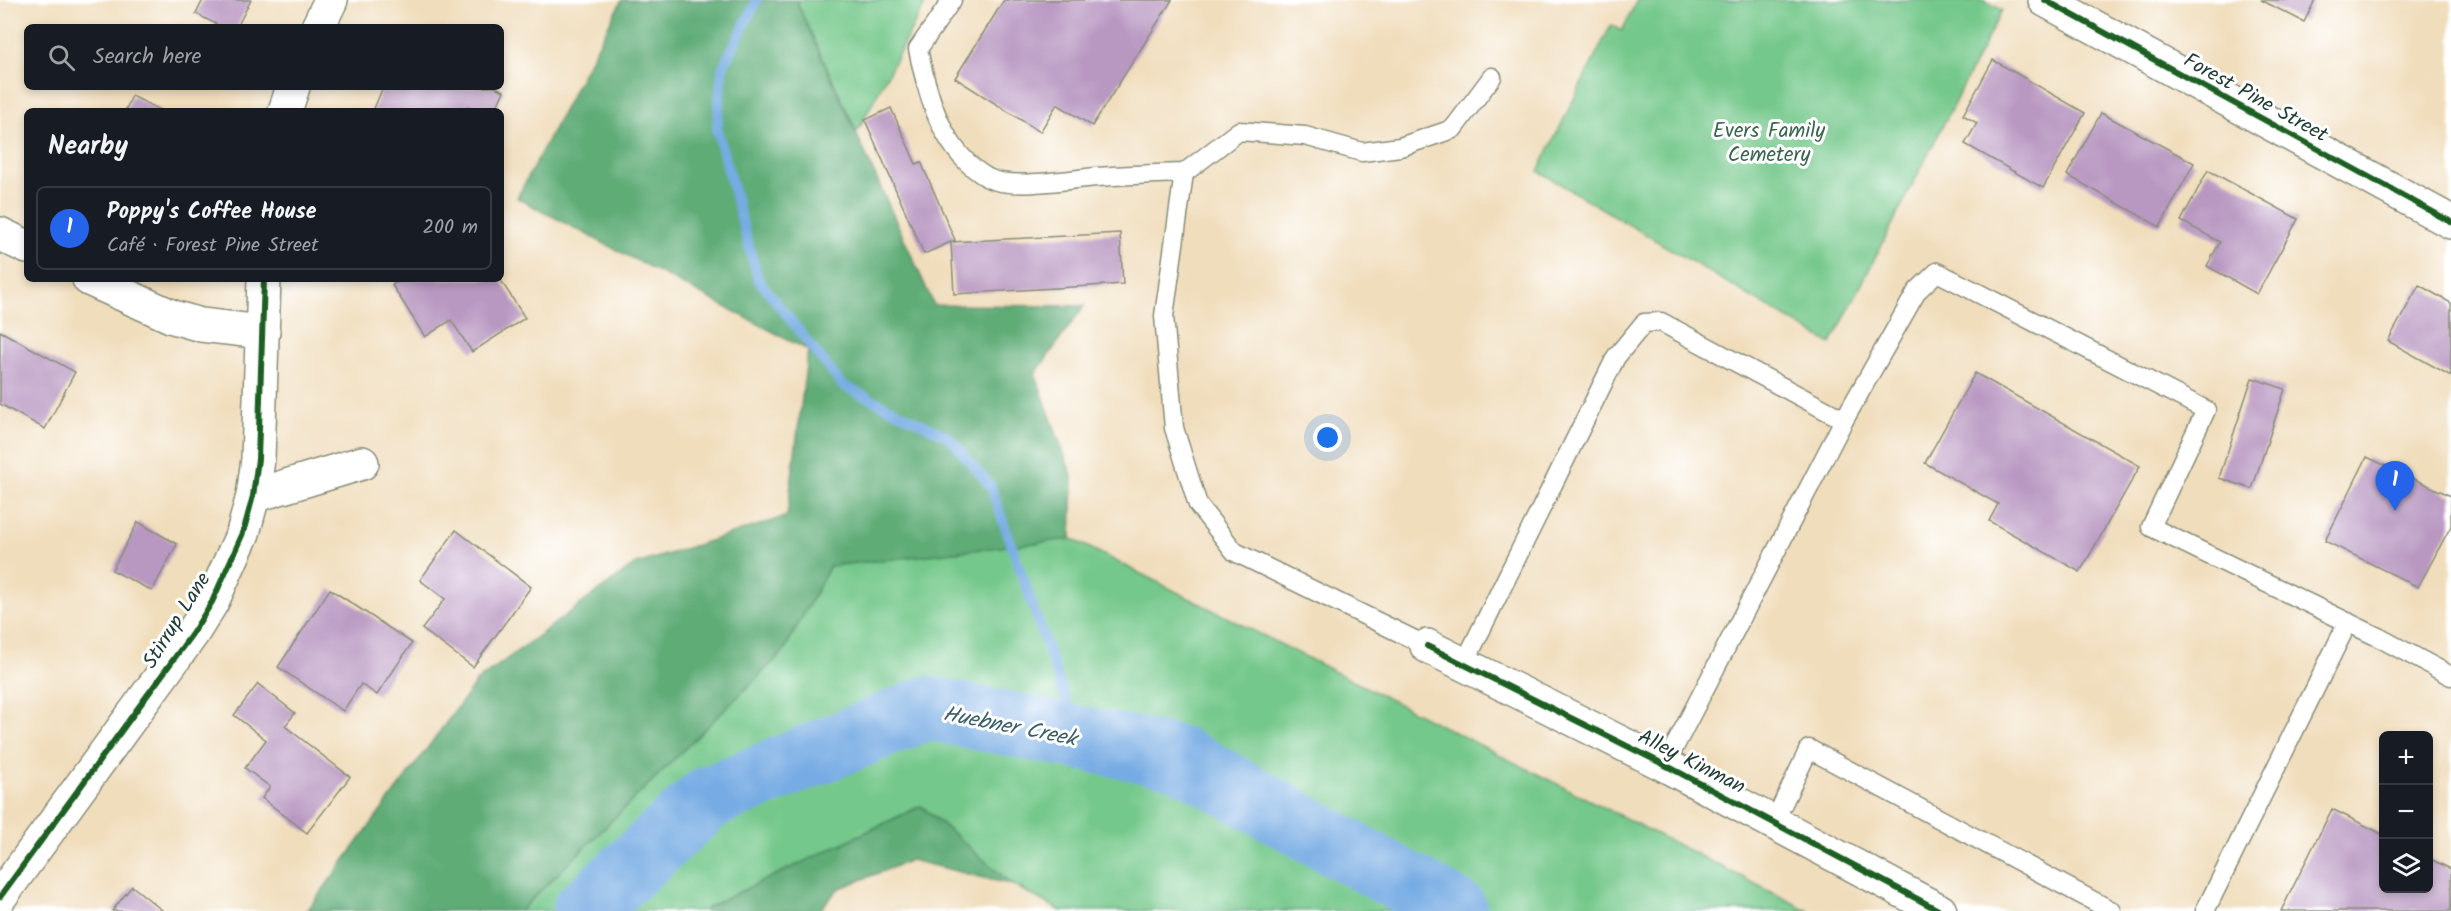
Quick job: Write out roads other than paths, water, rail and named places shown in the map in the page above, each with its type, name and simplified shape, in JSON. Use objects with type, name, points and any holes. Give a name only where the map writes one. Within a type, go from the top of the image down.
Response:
[{"type":"street","points":[[319,24],[331,0]]},
{"type":"street","name":"Forest Pine Street","points":[[2045,0],[2451,222]]},
{"type":"street","points":[[286,108],[292,90]]},
{"type":"street","points":[[0,234],[24,246]]},
{"type":"street","points":[[96,282],[173,317],[201,325],[263,332]]},
{"type":"street","name":"Stirrup Lane","points":[[0,897],[185,643],[212,602],[243,533],[253,496],[258,459],[264,282]]},
{"type":"street","points":[[253,496],[362,463]]},
{"type":"street","name":"Alley Kinman","points":[[1427,646],[1665,765],[1940,911]]},
{"type":"lane","points":[[952,0],[918,49],[927,89],[952,147],[989,179],[1034,184],[1097,177],[1185,172],[1239,130],[1305,136],[1362,152],[1400,147],[1453,129],[1492,77]]},
{"type":"lane","points":[[1185,172],[1164,316],[1174,428],[1198,505],[1235,552],[1427,646]]},
{"type":"lane","points":[[1665,765],[1844,420],[1917,291],[1937,272],[2206,410],[2151,528],[2348,622],[2451,676]]},
{"type":"lane","points":[[1464,664],[1616,357],[1644,323],[1661,322],[1844,420]]},
{"type":"lane","points":[[2205,911],[2348,622]]},
{"type":"lane","points":[[1774,822],[1809,748],[2112,911]]},
{"type":"waterway","points":[[757,0],[722,69],[717,130],[758,279],[842,385],[949,437],[991,487],[1079,738]]},
{"type":"waterway","name":"Huebner Creek","points":[[584,911],[708,798],[927,708],[1180,758],[1456,911]]},
{"type":"place","name":"Poppy's Coffee House","points":[[2395,511]]},
{"type":"park label","name":"Evers Family Cemetery","points":[[1769,142]]}]
